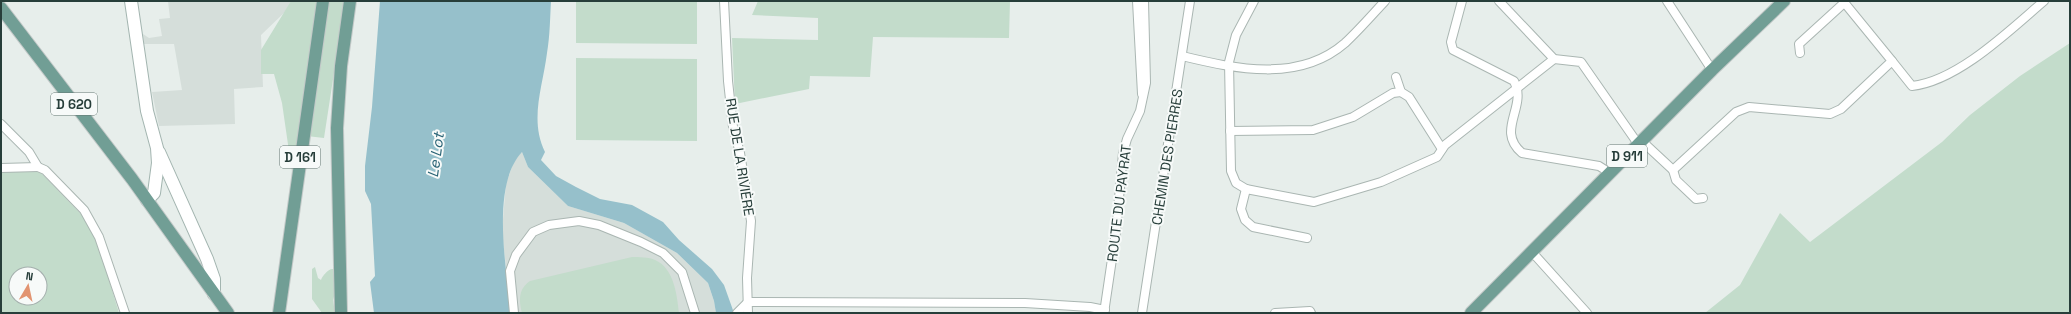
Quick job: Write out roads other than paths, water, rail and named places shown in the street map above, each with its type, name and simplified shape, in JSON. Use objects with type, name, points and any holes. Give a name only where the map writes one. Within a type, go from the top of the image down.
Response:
[{"type":"main road","name":"D 161","points":[[279,313],[323,1]]},
{"type":"main road","points":[[341,313],[338,128],[341,66],[350,1]]},
{"type":"main road","name":"D 911","points":[[1471,313],[1712,70],[1784,1]]},
{"type":"main road","name":"D 620","points":[[1,8],[147,200],[228,313]]},
{"type":"street","points":[[131,1],[148,111],[157,148],[207,259],[214,279],[214,294]]},
{"type":"street","name":"RUE DE LA RIVIÈRE","points":[[724,1],[728,81],[733,127],[740,153],[751,221],[747,278],[748,313]]},
{"type":"street","points":[[1137,1],[1141,91],[1143,96]]},
{"type":"street","name":"ROUTE DU PAYRAT","points":[[1104,311],[1116,232],[1123,152],[1127,139],[1140,111],[1146,83],[1144,1]]},
{"type":"street","name":"CHEMIN DES PIERRES","points":[[1142,313],[1190,1]]},
{"type":"street","points":[[1182,56],[1228,66],[1273,70],[1307,64],[1327,56],[1345,43],[1385,1]]},
{"type":"street","points":[[1462,1],[1451,42],[1453,50],[1514,81],[1519,95],[1509,134],[1513,146],[1522,153],[1600,166],[1610,173]]},
{"type":"street","points":[[1499,1],[1554,59],[1580,62],[1636,141],[1641,143],[1674,170],[1676,180],[1696,198],[1703,198]]},
{"type":"street","points":[[1667,1],[1712,70]]},
{"type":"street","points":[[1800,53],[1799,44],[1844,2],[1912,86],[1924,84],[1946,75],[1994,44],[2044,1]]},
{"type":"street","points":[[1251,2],[1236,35],[1228,66],[1231,171],[1236,183],[1246,189],[1314,202],[1381,182],[1437,158],[1445,145],[1554,59]]},
{"type":"street","points":[[1674,170],[1736,112],[1749,107],[1830,114],[1841,109],[1892,60]]},
{"type":"street","points":[[1396,77],[1402,92],[1409,97],[1442,149]]},
{"type":"street","points":[[1230,131],[1313,130],[1353,117],[1393,93],[1402,92]]},
{"type":"street","points":[[1,124],[29,152],[38,167]]},
{"type":"street","points":[[147,200],[154,193],[157,176],[157,148]]},
{"type":"street","points":[[1,168],[38,167],[45,170],[84,210],[99,237],[125,313]]},
{"type":"street","points":[[157,176],[170,174]]},
{"type":"street","points":[[1246,189],[1241,209],[1245,220],[1253,227],[1307,238]]},
{"type":"street","points":[[514,313],[510,271],[516,255],[533,232],[549,225],[579,221],[599,225],[641,242],[663,253],[682,272],[695,313]]},
{"type":"street","points":[[1532,252],[1588,313]]},
{"type":"street","points":[[737,313],[748,302],[1025,303],[1090,307],[1104,311]]},
{"type":"street","points":[[1275,313],[1310,311],[1312,313]]},
{"type":"water","name":"Le Lot","points":[[380,1],[551,1],[548,47],[538,103],[538,128],[540,140],[545,152],[541,160],[556,176],[576,187],[600,199],[632,205],[663,222],[679,240],[712,269],[724,285],[734,313],[716,313],[708,283],[677,253],[624,223],[568,206],[528,167],[522,152],[512,167],[506,186],[503,207],[504,253],[511,313],[374,313],[370,282],[375,276],[371,204],[365,191],[365,166],[372,107]]}]
